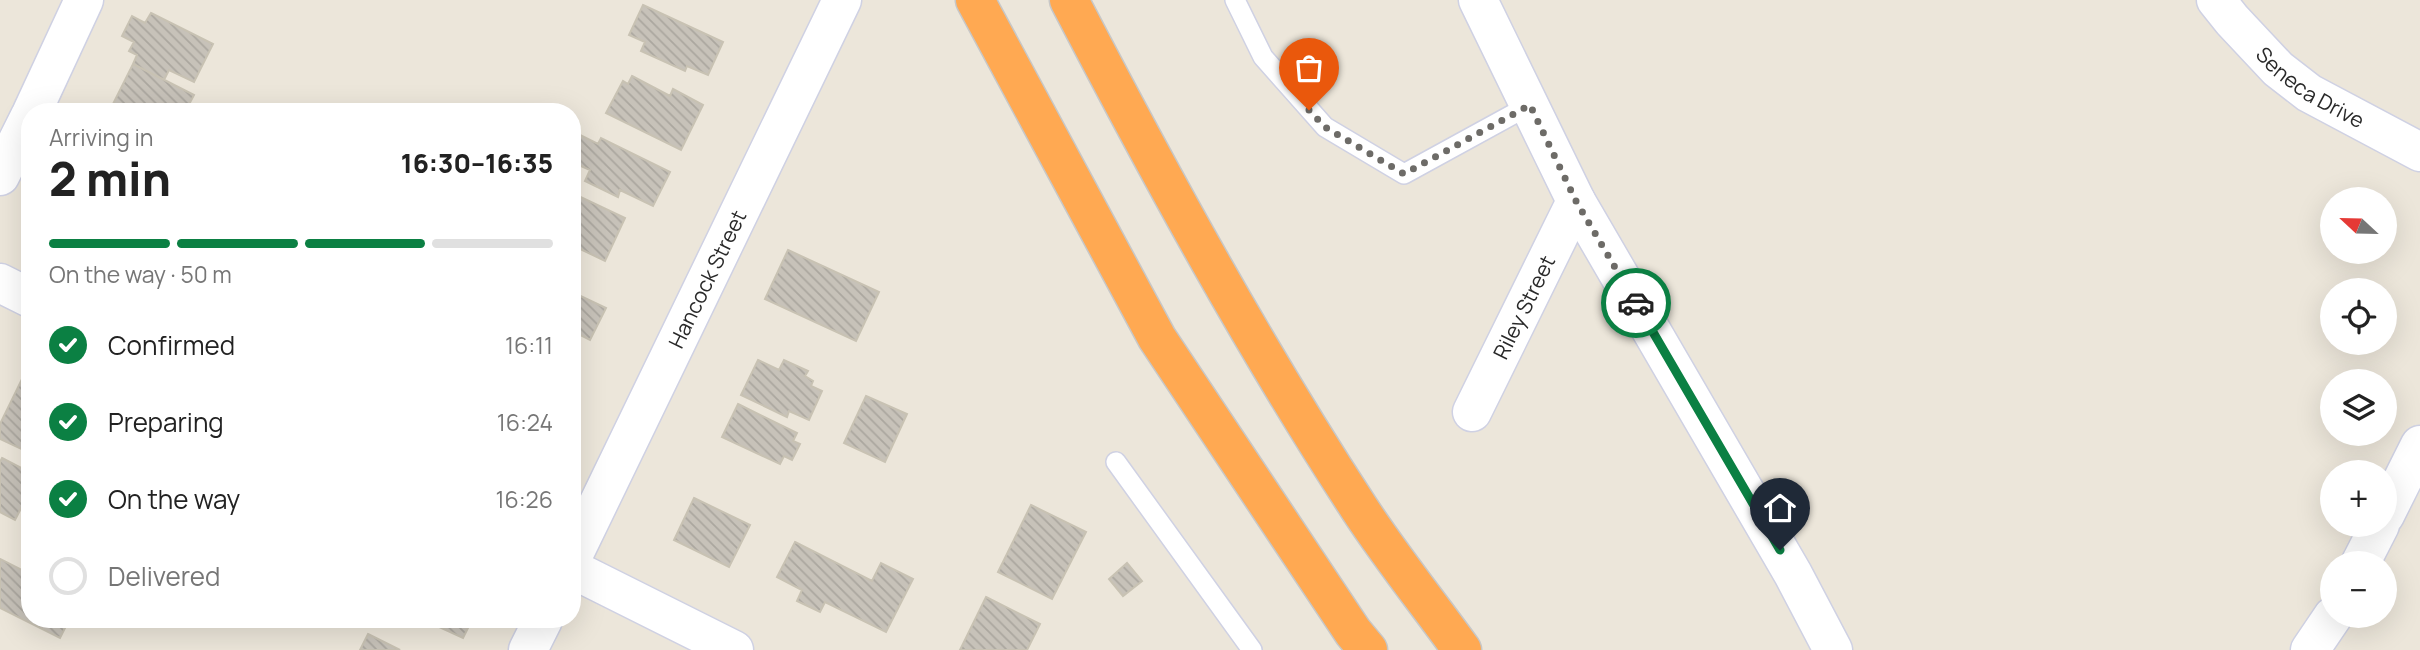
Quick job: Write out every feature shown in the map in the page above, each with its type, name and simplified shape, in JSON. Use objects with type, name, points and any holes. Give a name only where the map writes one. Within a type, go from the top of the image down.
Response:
[{"type":"highway","points":[[975,0],[1157,338],[1353,632],[1368,650]]},
{"type":"highway","points":[[1069,0],[1205,256],[1296,408],[1360,510],[1462,650]]},
{"type":"street","points":[[36,103],[84,0]]},
{"type":"street","name":"Hancock Street","points":[[581,539],[842,0]]},
{"type":"street","points":[[1478,0],[1576,201],[1793,574],[1833,650]]},
{"type":"street","name":"Seneca Drive","points":[[2216,0],[2278,69],[2309,93],[2420,152]]},
{"type":"street","points":[[0,176],[21,134]]},
{"type":"street","name":"Riley Street","points":[[1472,412],[1576,201]]},
{"type":"street","points":[[0,283],[21,294]]},
{"type":"street","points":[[2397,491],[2420,445]]},
{"type":"street","points":[[581,574],[734,650]]},
{"type":"street","points":[[528,650],[538,628]]},
{"type":"street","points":[[2310,650],[2325,628]]},
{"type":"lane","points":[[1235,0],[1262,57],[1325,127],[1404,174],[1530,105]]},
{"type":"lane","points":[[1116,462],[1252,650]]},
{"type":"building","points":[[643,5],[723,42],[708,75],[687,66],[685,71],[641,51],[645,42],[629,35]]},
{"type":"building","points":[[151,13],[213,44],[194,82],[169,70],[164,80],[133,64],[137,55],[129,51],[134,42],[122,36],[132,16],[145,23]]},
{"type":"building","points":[[133,64],[194,95],[190,103],[114,103]]},
{"type":"building","points":[[632,76],[670,96],[673,89],[703,105],[681,150],[606,113],[623,81],[628,84]]},
{"type":"building","points":[[581,136],[598,144],[601,138],[670,172],[653,206],[620,190],[618,197],[585,181],[590,170],[581,166]]},
{"type":"building","points":[[581,197],[625,218],[605,261],[581,249]]},
{"type":"building","points":[[788,250],[879,292],[856,341],[765,299]]},
{"type":"building","points":[[581,296],[606,308],[590,340],[581,336]]},
{"type":"building","points":[[758,360],[779,370],[784,360],[808,371],[805,376],[813,381],[811,386],[822,391],[809,420],[789,411],[787,417],[741,395]]},
{"type":"building","points":[[21,381],[21,449],[0,439],[0,424]]},
{"type":"building","points":[[866,396],[907,414],[885,462],[844,443]]},
{"type":"building","points":[[738,404],[797,433],[793,441],[800,444],[792,460],[784,456],[780,464],[722,437]]},
{"type":"building","points":[[2,458],[21,468],[21,508],[15,520],[0,512]]},
{"type":"building","points":[[694,498],[750,525],[729,567],[674,540]]},
{"type":"building","points":[[1031,505],[1086,532],[1052,599],[998,572]]},
{"type":"building","points":[[795,542],[872,581],[881,563],[913,579],[886,632],[825,602],[820,612],[797,601],[802,590],[777,577]]},
{"type":"building","points":[[0,559],[21,570],[21,618],[0,608]]},
{"type":"building","points":[[1127,563],[1142,581],[1123,596],[1109,579]]},
{"type":"building","points":[[986,597],[1040,624],[1027,650],[960,650]]},
{"type":"building","points":[[40,628],[65,628],[60,638]]},
{"type":"building","points":[[441,628],[468,628],[463,638]]},
{"type":"building","points":[[368,634],[400,650],[360,650]]},
{"type":"way so far","points":[[1309,110],[1325,127],[1404,174],[1530,105],[1576,201],[1636,303]]},
{"type":"route","points":[[1636,303],[1780,550]]}]
